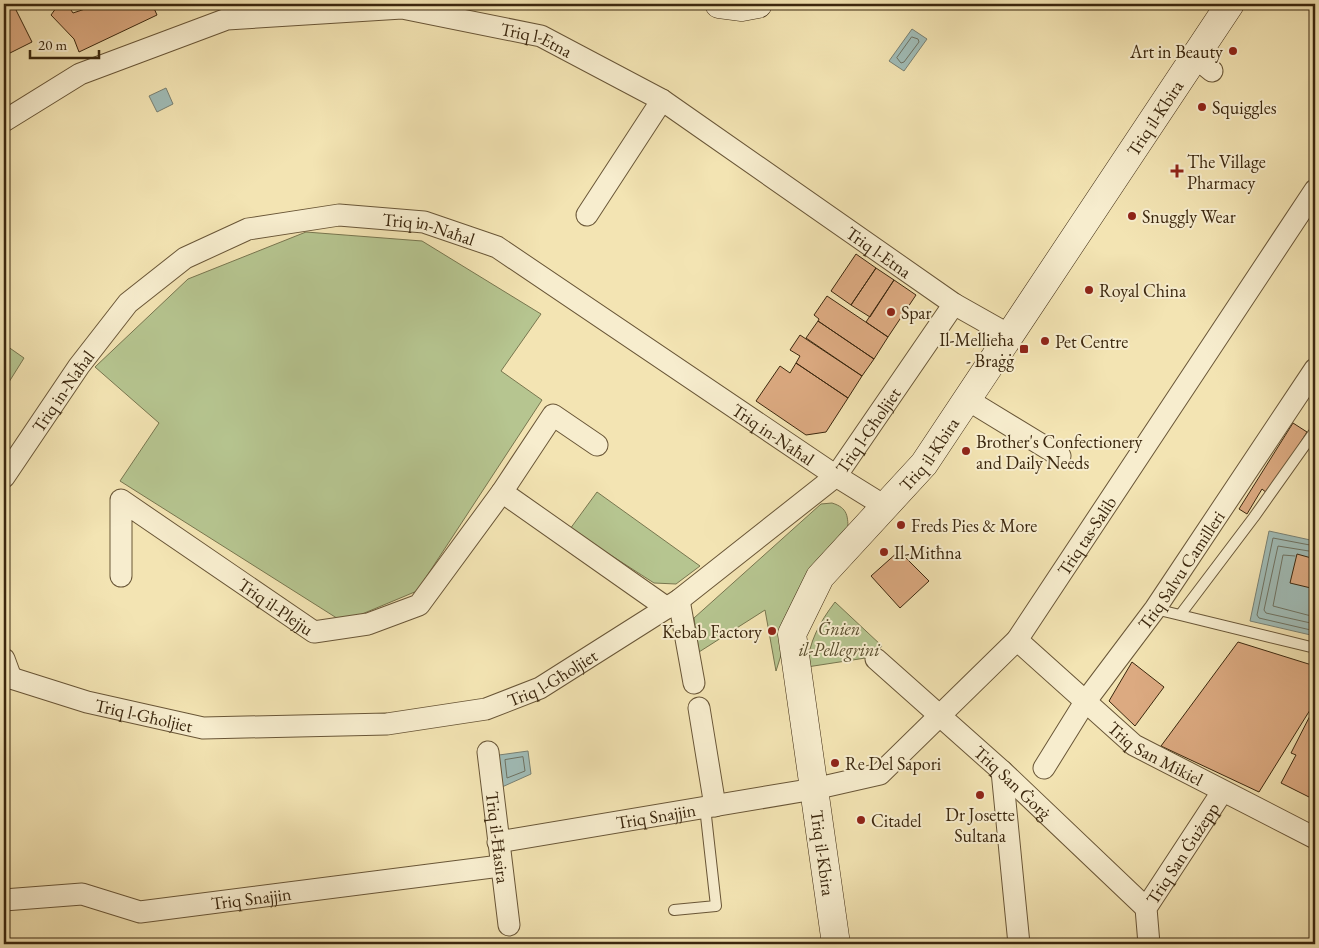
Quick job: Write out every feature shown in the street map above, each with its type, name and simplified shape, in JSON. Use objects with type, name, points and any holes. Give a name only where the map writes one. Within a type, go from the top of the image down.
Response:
[{"type":"main road","points":[[719,4],[742,7],[758,4]]},
{"type":"main road","name":"Triq il-Kbira","points":[[836,944],[792,634],[820,577],[924,464],[968,400],[1009,335],[1204,64],[1230,4]]},
{"type":"street","name":"Triq l-Etna","points":[[4,121],[80,74],[227,19],[402,8],[541,36],[662,100],[954,304],[1009,335]]},
{"type":"street","points":[[587,215],[662,100]]},
{"type":"street","name":"Triq tas-Salib","points":[[814,790],[880,774],[1017,640],[1315,190]]},
{"type":"street","name":"Triq in-Naħal","points":[[4,477],[79,366],[128,303],[185,258],[248,229],[339,215],[424,222],[497,247],[836,476],[886,507]]},
{"type":"street","name":"Triq l-Għoljiet","points":[[6,672],[87,702],[203,728],[387,724],[486,710],[540,688],[673,604],[836,476],[954,304]]},
{"type":"street","name":"Triq Salvu Camilleri","points":[[1044,768],[1085,702],[1155,609],[1315,369]]},
{"type":"street","points":[[968,400],[1060,456]]},
{"type":"street","name":"Triq il-Plejju","points":[[121,576],[121,500],[314,632],[368,624],[419,605],[502,492],[553,415],[597,445]]},
{"type":"street","points":[[502,492],[673,604],[694,683]]},
{"type":"street","name":"Triq San Mikiel","points":[[1017,640],[1134,745],[1222,792],[1315,838]]},
{"type":"street","name":"Triq San Ġorġ","points":[[876,659],[1002,771],[1146,908]]},
{"type":"street","points":[[699,708],[710,807]]},
{"type":"street","name":"Triq il-Ħasira","points":[[488,752],[500,866],[509,925]]},
{"type":"street","points":[[1002,771],[1019,944]]},
{"type":"street","name":"Triq Snajjin","points":[[498,842],[814,790]]},
{"type":"street","name":"Triq San Ġużepp","points":[[1148,944],[1146,908],[1222,792]]},
{"type":"street","name":"Triq Snajjin","points":[[4,900],[82,894],[140,912],[500,866]]},
{"type":"lane","points":[[1180,615],[1254,517],[1315,431]]},
{"type":"lane","points":[[1155,609],[1315,648]]},
{"type":"lane","points":[[674,910],[716,906],[710,807]]},
{"type":"green space","points":[[306,232],[422,241],[541,314],[501,371],[542,400],[417,591],[343,622],[120,481],[159,423],[95,367],[188,279]]},
{"type":"green space","points":[[4,344],[24,358],[4,390]]},
{"type":"green space","points":[[597,492],[700,566],[676,584],[654,583],[570,529]]},
{"type":"green space","points":[[832,503],[841,507],[846,513],[848,532],[806,576],[776,671],[765,610],[699,652],[694,618],[821,504]]},
{"type":"green space","name":"Ġnien il-Pellegrini","points":[[835,602],[882,646],[872,657],[807,667],[810,649],[816,633]]},
{"type":"water","points":[[912,29],[927,39],[904,71],[889,61]]},
{"type":"water","points":[[166,88],[173,104],[157,112],[149,96]]},
{"type":"water","points":[[1269,531],[1315,541],[1315,636],[1250,621]]},
{"type":"water","points":[[528,751],[531,774],[502,787],[499,755]]},
{"type":"building","points":[[4,4],[13,4],[32,42],[4,56]]},
{"type":"building","points":[[59,4],[67,4],[73,13],[85,9],[83,4],[155,4],[153,6],[157,15],[79,52],[74,39],[51,15]]},
{"type":"building","points":[[856,254],[876,268],[851,305],[831,291]]},
{"type":"building","points":[[876,268],[894,280],[870,317],[851,305]]},
{"type":"building","points":[[894,280],[916,295],[888,337],[866,322]]},
{"type":"building","points":[[827,296],[888,337],[874,359],[818,321],[819,319],[814,315]]},
{"type":"building","points":[[818,321],[874,359],[862,376],[806,338]]},
{"type":"building","points":[[800,335],[862,376],[848,398],[796,363],[800,356],[790,350]]},
{"type":"building","points":[[796,363],[848,398],[826,432],[806,435],[756,401],[780,366],[790,373]]},
{"type":"building","points":[[1293,423],[1307,432],[1268,494],[1262,489],[1247,514],[1239,509]]},
{"type":"building","points":[[899,551],[929,581],[900,608],[871,576]]},
{"type":"building","points":[[1297,554],[1315,559],[1315,589],[1290,583]]},
{"type":"building","points":[[1238,642],[1315,666],[1315,702],[1259,792],[1161,746]]},
{"type":"building","points":[[1132,662],[1164,687],[1135,726],[1109,701]]},
{"type":"building","points":[[1315,706],[1315,800],[1281,783],[1296,755],[1291,753]]},
{"type":"place","name":"Art in Beauty","points":[[1233,51]]},
{"type":"place","name":"Squiggles","points":[[1202,107]]},
{"type":"place","name":"The Village Pharmacy","points":[[1177,171]]},
{"type":"place","name":"Snuggly Wear","points":[[1132,216]]},
{"type":"place","name":"Royal China","points":[[1089,290]]},
{"type":"place","name":"Spar","points":[[891,312]]},
{"type":"place","name":"Pet Centre","points":[[1045,341]]},
{"type":"place","name":"Il-Mellieħa - Braġġ","points":[[1024,349]]},
{"type":"place","name":"Brother's Confectionery and Daily Needs","points":[[966,451]]},
{"type":"place","name":"Freds Pies & More","points":[[901,525]]},
{"type":"place","name":"Il-Mitħna","points":[[884,552]]},
{"type":"place","name":"Kebab Factory","points":[[772,631]]},
{"type":"place","name":"Re Del Sapori","points":[[835,763]]},
{"type":"place","name":"Dr Josette Sultana","points":[[980,795]]},
{"type":"place","name":"Citadel","points":[[861,820]]}]
